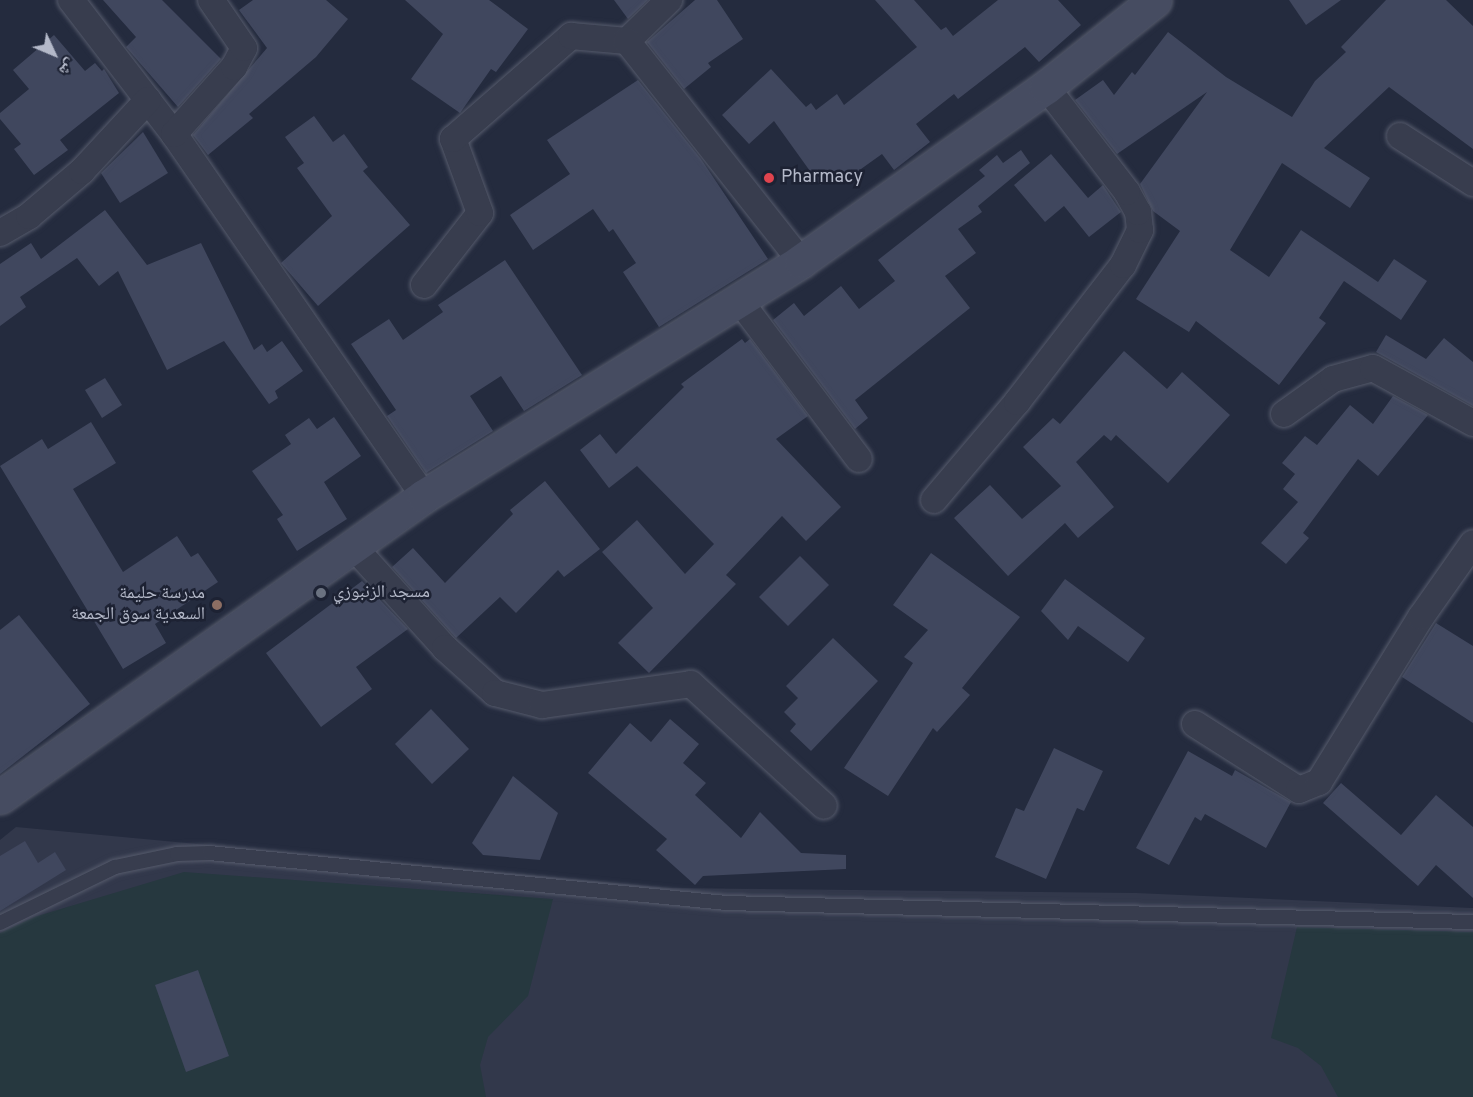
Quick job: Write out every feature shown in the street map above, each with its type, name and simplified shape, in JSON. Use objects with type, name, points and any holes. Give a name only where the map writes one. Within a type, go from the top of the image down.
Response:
[{"type":"main road","points":[[0,797],[424,496],[801,261],[1046,87],[1155,0]]},
{"type":"street","points":[[71,0],[174,134],[424,496]]},
{"type":"street","points":[[174,134],[234,68],[244,48],[211,0]]},
{"type":"street","points":[[627,41],[669,0]]},
{"type":"street","points":[[424,285],[480,213],[453,140],[571,36],[627,41],[801,261]]},
{"type":"street","points":[[934,500],[1017,402],[1123,265],[1140,230],[1138,212],[1127,192],[1046,87]]},
{"type":"street","points":[[0,233],[29,216],[82,171],[148,100]]},
{"type":"street","points":[[1400,136],[1473,183]]},
{"type":"street","points":[[739,300],[859,459]]},
{"type":"street","points":[[1284,414],[1333,379],[1373,368],[1473,423]]},
{"type":"street","points":[[1195,724],[1299,790],[1319,782],[1421,617],[1473,543]]},
{"type":"street","points":[[352,545],[445,648],[495,693],[542,705],[692,684],[824,806]]},
{"type":"lane","points":[[0,923],[115,867],[177,854],[209,853],[726,903],[1473,922]]},
{"type":"shaded area","points":[[16,827],[669,888],[1136,893],[1473,908],[1473,1097],[0,1097],[0,840]]},
{"type":"shaded area","points":[[184,872],[553,899],[528,996],[488,1037],[480,1065],[486,1097],[0,1097],[0,933],[34,917]]},
{"type":"shaded area","points":[[1297,927],[1473,932],[1473,1097],[1338,1097],[1321,1066],[1298,1048],[1271,1038]]},
{"type":"building","points":[[103,0],[162,0],[221,59],[178,107],[126,47],[136,37]]},
{"type":"building","points":[[253,0],[326,0],[348,19],[316,57],[249,114],[253,118],[208,155],[193,135],[267,48],[239,10]]},
{"type":"building","points":[[405,0],[489,0],[528,29],[496,72],[491,69],[460,113],[411,79],[443,34]]},
{"type":"building","points":[[614,0],[648,0],[628,19]]},
{"type":"building","points":[[695,0],[717,0],[743,39],[708,63],[711,67],[684,89],[647,42]]},
{"type":"building","points":[[875,0],[914,0],[941,30],[946,27],[953,36],[998,0],[1058,0],[1081,25],[1039,62],[1025,47],[958,99],[954,94],[916,124],[930,142],[894,170],[882,154],[840,184],[834,175],[820,185],[774,121],[749,144],[722,115],[771,69],[806,107],[811,103],[816,110],[837,94],[844,105],[917,47]]},
{"type":"building","points":[[1289,0],[1341,0],[1306,25]]},
{"type":"building","points":[[1386,0],[1446,0],[1473,26],[1473,149],[1389,87],[1324,148],[1370,178],[1350,208],[1282,163],[1230,250],[1269,277],[1301,230],[1378,282],[1394,259],[1427,281],[1401,320],[1344,281],[1319,318],[1326,323],[1279,385],[1196,321],[1189,332],[1136,299],[1180,231],[1153,211],[1140,184],[1207,92],[1117,154],[1075,100],[1103,80],[1114,95],[1132,72],[1135,75],[1168,32],[1226,77],[1292,117],[1315,81],[1346,52],[1341,47]]},
{"type":"building","points":[[54,35],[85,71],[95,63],[102,71],[104,69],[119,93],[60,140],[68,150],[34,175],[14,149],[21,144],[0,119],[0,113],[29,89],[13,70]]},
{"type":"building","points":[[638,80],[701,159],[768,259],[659,327],[623,272],[636,263],[613,229],[609,232],[593,209],[533,250],[510,215],[570,174],[547,140]]},
{"type":"building","points":[[314,116],[333,142],[344,134],[368,167],[363,171],[410,225],[318,306],[281,263],[332,216],[297,168],[304,163],[285,137]]},
{"type":"building","points":[[143,132],[168,173],[120,203],[101,173]]},
{"type":"building","points":[[1021,150],[1030,163],[978,206],[982,212],[958,229],[976,253],[945,276],[970,308],[855,400],[868,418],[855,429],[773,320],[794,303],[804,316],[841,286],[859,309],[895,281],[878,260],[985,176],[979,170],[997,155],[1003,163]]},
{"type":"building","points":[[1051,154],[1088,198],[1103,185],[1121,212],[1089,237],[1064,206],[1045,222],[1014,185]]},
{"type":"building","points":[[105,210],[147,265],[201,243],[254,350],[262,344],[267,352],[282,341],[303,371],[275,391],[278,398],[269,404],[224,341],[167,370],[118,271],[99,286],[77,258],[20,297],[26,307],[0,326],[0,264],[31,243],[41,259]]},
{"type":"building","points":[[505,260],[582,375],[524,411],[501,376],[470,396],[493,431],[426,473],[387,416],[396,410],[351,344],[389,319],[403,340],[443,312],[438,305]]},
{"type":"building","points":[[1386,335],[1426,359],[1444,338],[1473,362],[1473,406],[1376,352]]},
{"type":"building","points":[[742,339],[745,343],[750,339],[808,416],[776,439],[841,507],[806,541],[782,516],[726,575],[736,584],[649,673],[618,643],[653,608],[602,552],[637,520],[685,574],[714,544],[637,466],[609,488],[580,450],[600,434],[616,454],[684,387],[681,384]]},
{"type":"building","points":[[1124,351],[1167,389],[1182,372],[1230,415],[1168,483],[1116,435],[1111,441],[1104,435],[1076,462],[1114,507],[1078,538],[1065,523],[1008,576],[954,518],[990,485],[1022,519],[1061,486],[1023,447],[1053,418],[1060,424]]},
{"type":"building","points":[[105,378],[122,405],[102,418],[85,390]]},
{"type":"building","points":[[1393,396],[1428,415],[1378,476],[1358,459],[1303,533],[1309,538],[1286,564],[1261,543],[1298,502],[1283,489],[1295,474],[1282,463],[1305,436],[1317,445],[1350,405],[1373,424]]},
{"type":"building","points":[[334,417],[361,456],[324,482],[347,519],[297,551],[277,519],[283,515],[252,471],[291,444],[285,435],[309,418],[317,429]]},
{"type":"building","points":[[91,422],[116,463],[73,489],[123,572],[177,536],[191,557],[198,553],[218,582],[155,624],[166,643],[123,669],[0,466],[42,439],[48,449]]},
{"type":"building","points":[[545,481],[600,549],[564,577],[558,570],[516,613],[500,597],[456,638],[392,567],[413,548],[445,583],[513,514],[510,510]]},
{"type":"building","points":[[931,553],[1020,617],[962,688],[970,695],[937,732],[933,728],[888,796],[844,768],[913,663],[904,657],[928,630],[893,605]]},
{"type":"building","points":[[800,556],[829,585],[788,626],[759,597]]},
{"type":"building","points":[[1065,579],[1145,638],[1128,662],[1078,626],[1068,640],[1041,611]]},
{"type":"building","points":[[362,581],[408,629],[356,667],[372,689],[321,727],[266,653]]},
{"type":"building","points":[[19,615],[90,704],[0,774],[0,630]]},
{"type":"building","points":[[1436,623],[1473,646],[1473,723],[1402,677]]},
{"type":"building","points":[[833,638],[878,681],[811,751],[790,731],[796,724],[784,712],[798,698],[786,686]]},
{"type":"building","points":[[431,709],[469,749],[432,784],[395,744]]},
{"type":"building","points":[[670,719],[699,744],[683,763],[706,783],[695,795],[741,838],[760,812],[801,853],[846,855],[846,869],[703,876],[695,885],[656,850],[667,839],[588,773],[630,723],[651,742]]},
{"type":"building","points":[[1054,748],[1103,771],[1084,811],[1077,808],[1046,879],[995,857],[1016,808],[1024,811]]},
{"type":"building","points":[[1188,751],[1232,776],[1235,770],[1291,802],[1266,848],[1205,814],[1201,821],[1195,817],[1169,865],[1136,848]]},
{"type":"building","points":[[513,776],[558,813],[540,860],[483,855],[472,843]]},
{"type":"building","points":[[1341,783],[1401,835],[1436,795],[1473,827],[1473,898],[1436,865],[1418,886],[1323,803]]},
{"type":"building","points":[[25,841],[38,863],[55,852],[66,870],[0,911],[0,856]]},
{"type":"building","points":[[198,970],[229,1056],[186,1072],[155,985]]},
{"type":"place","name":"Pharmacy","points":[[769,178]]},
{"type":"place","name":"مسجد الزنبوزي","points":[[321,593]]},
{"type":"place","name":"مدرسة حليمة السعدية سوق الجمعة","points":[[217,605]]}]
